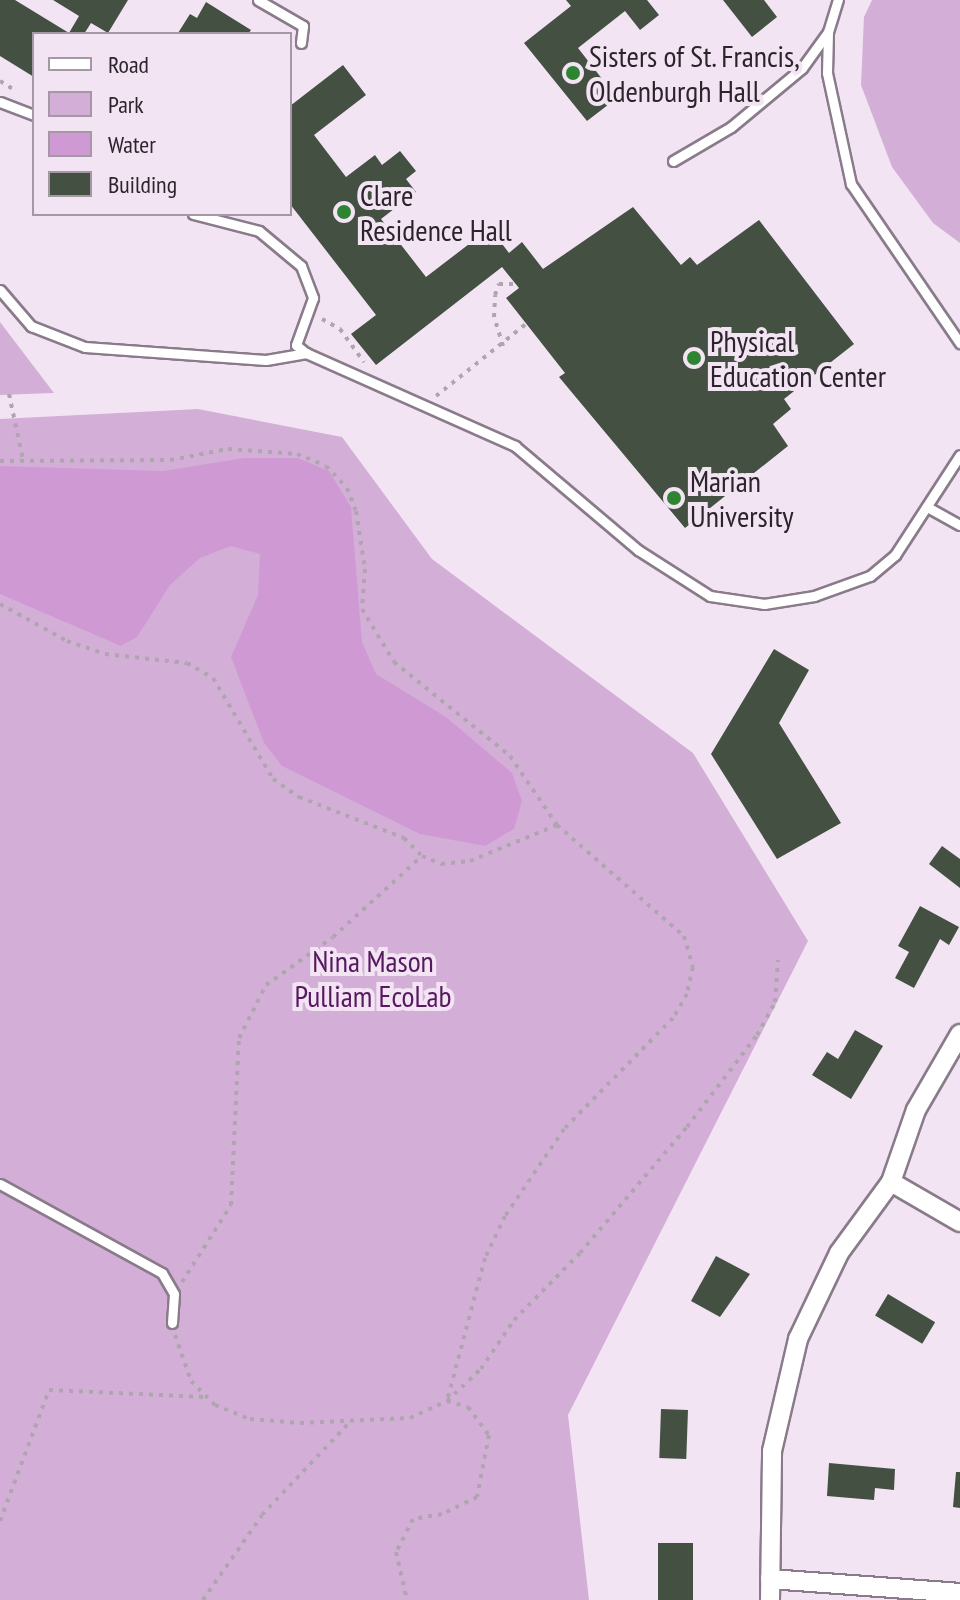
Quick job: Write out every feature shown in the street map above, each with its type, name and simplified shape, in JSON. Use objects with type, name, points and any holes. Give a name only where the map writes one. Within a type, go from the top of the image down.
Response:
[{"type":"street","points":[[770,1600],[772,1451],[788,1367],[829,1270],[891,1182],[916,1110],[960,1034]]},
{"type":"street","points":[[891,1182],[960,1222]]},
{"type":"street","points":[[770,1579],[960,1593]]},
{"type":"lane","points":[[258,0],[303,26],[301,43]]},
{"type":"lane","points":[[838,0],[828,32],[827,73],[851,184],[960,343]]},
{"type":"lane","points":[[673,161],[731,127],[792,77],[828,32]]},
{"type":"lane","points":[[0,102],[32,114]]},
{"type":"lane","points":[[201,216],[259,231],[301,266],[313,298],[296,345],[306,353],[515,446],[638,550],[710,596],[764,604],[814,596],[870,576],[895,555],[929,508],[960,455]]},
{"type":"lane","points":[[0,290],[31,326],[85,347],[266,360],[306,353]]},
{"type":"lane","points":[[929,508],[960,525]]},
{"type":"lane","points":[[0,1184],[162,1273],[174,1294],[172,1323]]},
{"type":"path","points":[[503,346],[494,317],[495,295],[499,284],[515,284]]},
{"type":"path","points":[[322,319],[340,329],[368,367]]},
{"type":"path","points":[[424,390],[438,397],[526,324]]},
{"type":"path","points":[[9,394],[23,460]]},
{"type":"path","points":[[0,461],[170,460],[228,449],[297,454],[326,466],[347,488],[356,511],[365,569],[362,609],[394,662],[510,756],[557,825],[684,936],[693,967],[687,994],[673,1018],[564,1129],[505,1216],[470,1302],[447,1401]]},
{"type":"path","points":[[0,604],[67,641],[105,654],[187,663],[213,678],[273,779],[299,797],[404,838],[422,856],[441,864],[470,861],[557,825]]},
{"type":"path","points":[[174,1294],[231,1205],[239,1038],[266,985],[333,937],[422,856]]},
{"type":"path","points":[[172,1323],[191,1381],[206,1397],[250,1419],[350,1421],[410,1418],[447,1401],[481,1369],[514,1320],[580,1253],[687,1127],[757,1035],[775,1002],[778,960]]},
{"type":"path","points":[[0,1521],[49,1390],[105,1388],[206,1397]]},
{"type":"path","points":[[407,1600],[396,1552],[413,1519],[442,1514],[477,1497],[489,1435],[468,1407],[447,1401]]},
{"type":"path","points":[[203,1600],[262,1515],[350,1421]]},
{"type":"green space","points":[[872,0],[960,0],[960,243],[933,223],[892,167],[861,85],[864,17]]},
{"type":"green space","points":[[0,322],[54,393],[0,395]]},
{"type":"green space","name":"Nina Mason Pulliam EcoLab","points":[[198,409],[342,437],[432,559],[693,753],[808,941],[568,1415],[589,1600],[0,1600],[0,419]]},
{"type":"water","points":[[244,458],[298,458],[329,471],[351,507],[362,642],[376,674],[446,717],[512,773],[522,801],[514,829],[485,846],[420,834],[282,766],[264,743],[231,657],[258,595],[260,554],[231,546],[200,558],[170,585],[137,637],[121,646],[0,594],[0,466],[163,471]]},
{"type":"building","points":[[0,0],[15,0],[67,32],[32,32],[32,76],[0,56]]},
{"type":"building","points":[[53,0],[128,0],[109,32],[91,23],[85,32],[70,32],[79,16]]},
{"type":"building","name":"Sisters of St. Francis, Oldenburgh Hall","points":[[566,0],[647,0],[659,15],[640,30],[625,11],[578,48],[617,98],[587,121],[524,43],[571,6]]},
{"type":"building","name":"Sisters of St. Francis, Oldenburgh Hall","points":[[723,0],[764,0],[777,17],[752,37]]},
{"type":"building","points":[[206,2],[251,30],[179,32],[190,14],[197,18]]},
{"type":"building","name":"Physical Education Center","points":[[343,65],[366,95],[314,135],[346,177],[375,155],[382,165],[400,151],[416,171],[406,179],[416,192],[381,219],[426,277],[490,228],[509,253],[522,242],[543,269],[633,207],[681,265],[690,257],[697,265],[759,220],[854,344],[784,399],[791,409],[773,424],[788,446],[685,528],[559,377],[565,373],[506,298],[519,288],[502,267],[376,365],[351,334],[376,315],[292,207],[292,104]]},
{"type":"building","points":[[774,649],[809,670],[779,723],[841,823],[777,859],[711,754]]},
{"type":"building","points":[[942,846],[960,859],[960,888],[929,864]]},
{"type":"building","points":[[920,906],[959,927],[949,945],[940,939],[914,988],[895,978],[909,952],[898,946]]},
{"type":"building","points":[[855,1030],[883,1046],[851,1099],[812,1075],[827,1052],[838,1059]]},
{"type":"building","points":[[716,1256],[750,1274],[720,1317],[691,1301]]},
{"type":"building","points":[[888,1294],[935,1322],[922,1344],[875,1315]]},
{"type":"building","points":[[661,1409],[688,1410],[686,1459],[659,1458]]},
{"type":"building","points":[[829,1463],[895,1469],[894,1490],[875,1488],[874,1500],[827,1496]]},
{"type":"building","points":[[956,1472],[960,1472],[960,1508],[953,1507]]},
{"type":"building","points":[[658,1543],[693,1543],[693,1600],[658,1600]]},
{"type":"place","name":"Sisters of St. Francis, Oldenburgh Hall","points":[[573,73]]},
{"type":"place","name":"Clare Residence Hall","points":[[344,212]]},
{"type":"place","name":"Physical Education Center","points":[[694,358]]},
{"type":"place","name":"Marian University","points":[[674,498]]}]
